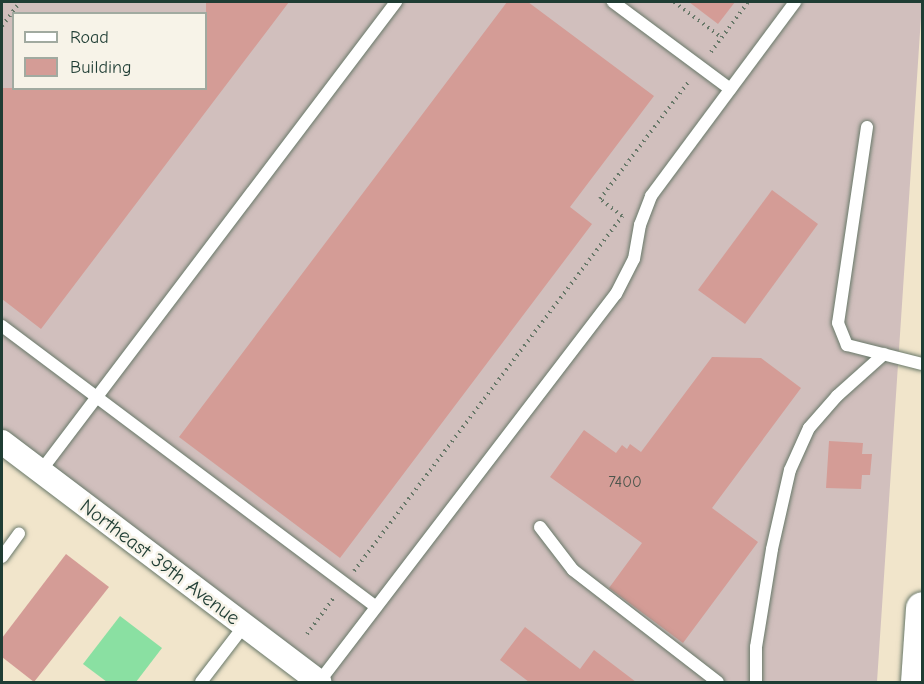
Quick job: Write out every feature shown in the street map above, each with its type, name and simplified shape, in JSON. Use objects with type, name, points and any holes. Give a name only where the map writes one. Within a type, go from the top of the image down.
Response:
[{"type":"main road","points":[[918,682],[922,608]]},
{"type":"street","name":"Northeast 39th Avenue","points":[[2,442],[319,682]]},
{"type":"lane","points":[[40,472],[396,2]]},
{"type":"lane","points":[[613,2],[730,89]]},
{"type":"lane","points":[[319,682],[616,294],[634,259],[640,225],[651,196],[795,2]]},
{"type":"lane","points":[[867,127],[838,323],[847,345],[922,364]]},
{"type":"lane","points":[[2,326],[376,607]]},
{"type":"lane","points":[[756,682],[756,647],[759,625],[772,549],[790,470],[809,428],[837,396],[884,354]]},
{"type":"lane","points":[[540,527],[573,570],[717,682]]},
{"type":"lane","points":[[2,557],[19,534]]},
{"type":"lane","points":[[201,682],[244,626]]},
{"type":"path","points":[[674,2],[721,37]]},
{"type":"path","points":[[307,634],[622,216],[600,199],[748,2]]},
{"type":"path","points":[[2,26],[12,13]]},
{"type":"shaded area","points":[[2,2],[922,2],[877,682],[322,682],[2,447]]},
{"type":"green space","points":[[120,616],[162,648],[136,682],[107,682],[83,664]]},
{"type":"building","points":[[206,2],[289,2],[41,329],[2,299],[2,88],[12,88],[12,90],[207,90]]},
{"type":"building","points":[[507,2],[528,2],[654,96],[570,207],[592,224],[340,558],[179,437]]},
{"type":"building","points":[[689,2],[735,2],[718,24]]},
{"type":"building","points":[[772,190],[818,224],[745,324],[698,290]]},
{"type":"building","points":[[712,357],[761,358],[801,388],[712,508],[758,542],[683,643],[609,588],[642,543],[550,477],[584,430],[616,453],[622,445],[627,449],[630,444],[641,452]]},
{"type":"building","points":[[829,441],[863,443],[862,454],[872,454],[870,475],[862,475],[861,489],[826,488]]},
{"type":"building","points":[[66,554],[109,587],[34,682],[2,657],[2,638]]},
{"type":"building","points":[[525,627],[580,669],[594,650],[636,682],[529,682],[500,660]]}]
